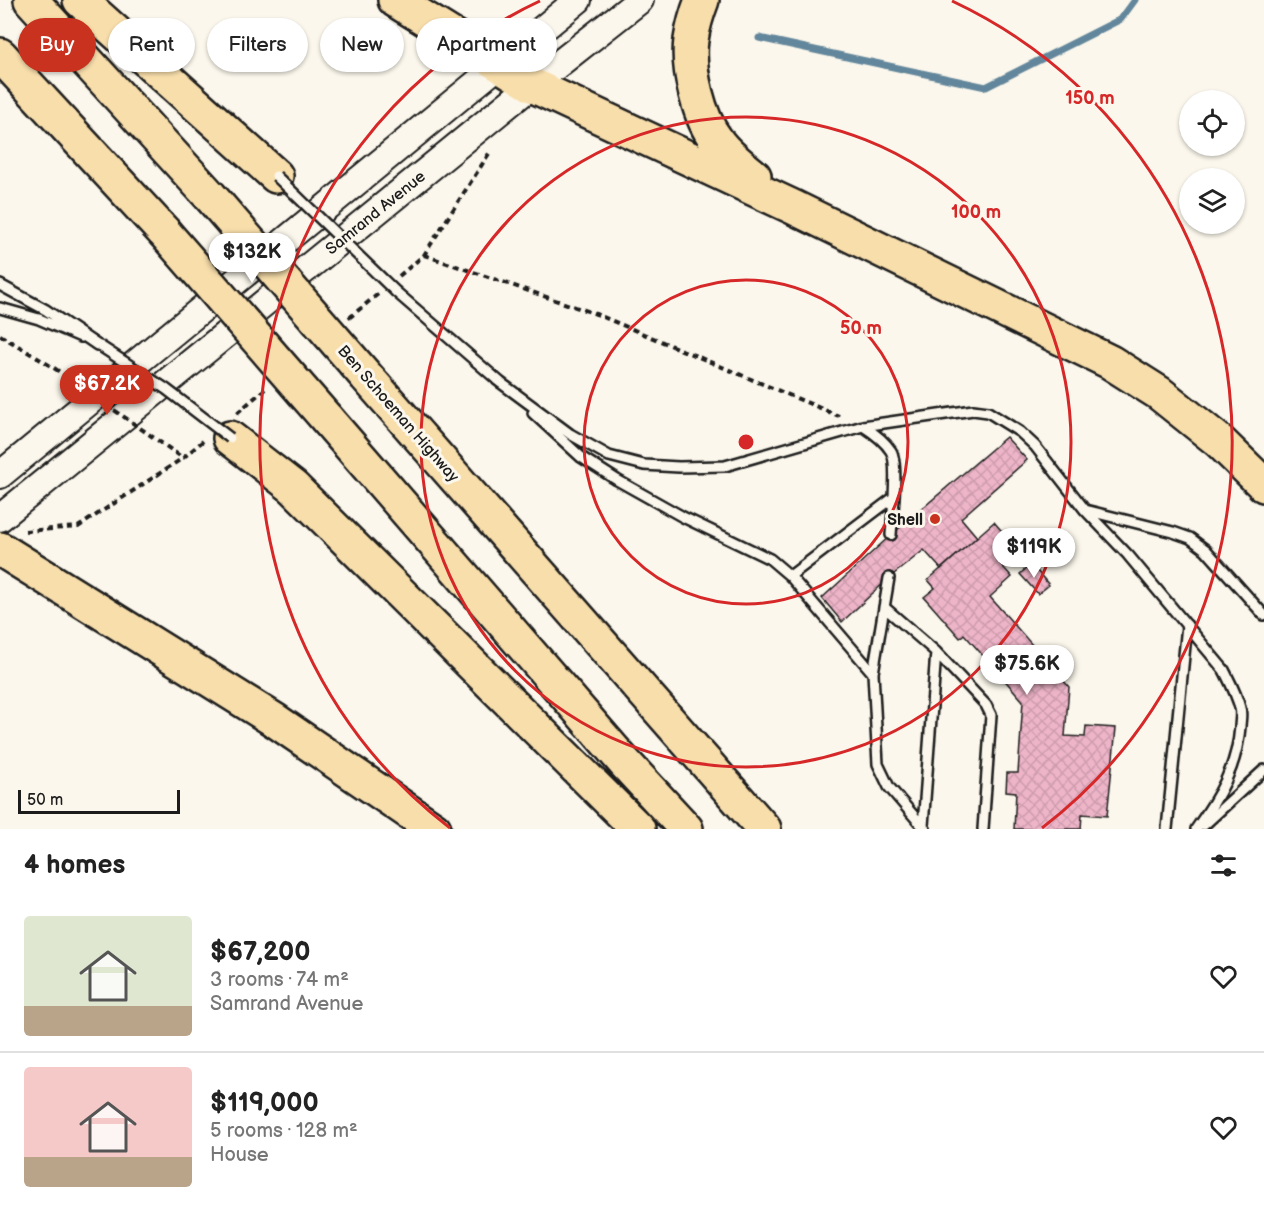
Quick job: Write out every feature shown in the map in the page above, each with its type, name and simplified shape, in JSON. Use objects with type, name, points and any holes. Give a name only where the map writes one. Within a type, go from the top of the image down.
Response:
[{"type":"highway","name":"Ben Schoeman Highway","points":[[30,0],[210,196],[764,829]]},
{"type":"highway","points":[[80,0],[276,176]]},
{"type":"highway","points":[[395,0],[424,18]]},
{"type":"highway","points":[[702,0],[691,41],[692,68],[697,97],[705,120],[716,140],[735,160],[793,207]]},
{"type":"highway","points":[[0,55],[164,232],[624,762],[686,829]]},
{"type":"highway","points":[[510,72],[532,85],[793,207],[1110,362],[1159,393],[1219,441],[1264,485]]},
{"type":"highway","points":[[230,438],[293,487],[638,829]]},
{"type":"highway","points":[[0,549],[276,720],[434,829]]},
{"type":"main road","name":"Samrand Avenue","points":[[556,18],[578,0]]},
{"type":"main road","name":"Samrand Avenue","points":[[0,518],[532,85],[640,0]]},
{"type":"main road","name":"Samrand Avenue","points":[[0,475],[179,330],[490,72]]},
{"type":"lane","points":[[276,176],[396,292],[581,457],[683,518],[770,559],[790,576],[873,673]]},
{"type":"lane","points":[[0,285],[46,310],[166,389],[230,438]]},
{"type":"lane","points":[[0,308],[39,319],[98,345]]},
{"type":"lane","points":[[497,380],[570,434],[609,456],[644,465],[725,466],[863,426],[973,410],[988,412],[1020,432],[1035,446],[1084,510],[1128,555],[1187,625],[1224,670],[1234,690],[1241,711],[1239,736],[1232,769],[1216,801],[1198,829]]},
{"type":"lane","points":[[863,426],[885,443],[893,453],[891,535]]},
{"type":"lane","points":[[790,576],[893,498]]},
{"type":"lane","points":[[1084,510],[1190,538],[1206,550],[1264,615]]},
{"type":"lane","points":[[889,578],[873,673],[878,764],[888,787],[924,828]]},
{"type":"lane","points":[[884,607],[936,652],[982,698],[991,715],[983,829]]},
{"type":"lane","points":[[1167,829],[1187,625]]},
{"type":"lane","points":[[924,828],[936,652]]},
{"type":"lane","points":[[1198,829],[1264,770]]},
{"type":"path","points":[[424,255],[596,314],[863,426]]},
{"type":"path","points":[[0,335],[54,368],[183,458]]},
{"type":"building","points":[[1006,437],[1027,460],[961,518],[977,537],[941,569],[924,550],[889,578],[842,622],[822,598],[891,535]]},
{"type":"building","points":[[994,522],[1012,543],[995,558],[1012,577],[990,597],[1069,687],[1065,736],[1085,737],[1086,726],[1116,728],[1107,816],[1082,814],[1081,829],[1014,829],[1016,792],[1006,791],[1007,773],[1018,773],[1023,701],[964,634],[960,638],[924,597],[935,588],[928,580]]},
{"type":"building","points":[[1031,564],[1049,585],[1038,594],[1020,574]]},
{"type":"waterway","points":[[759,38],[986,87],[1121,19],[1135,0]]},
{"type":"place","name":"Shell","points":[[935,519]]}]
